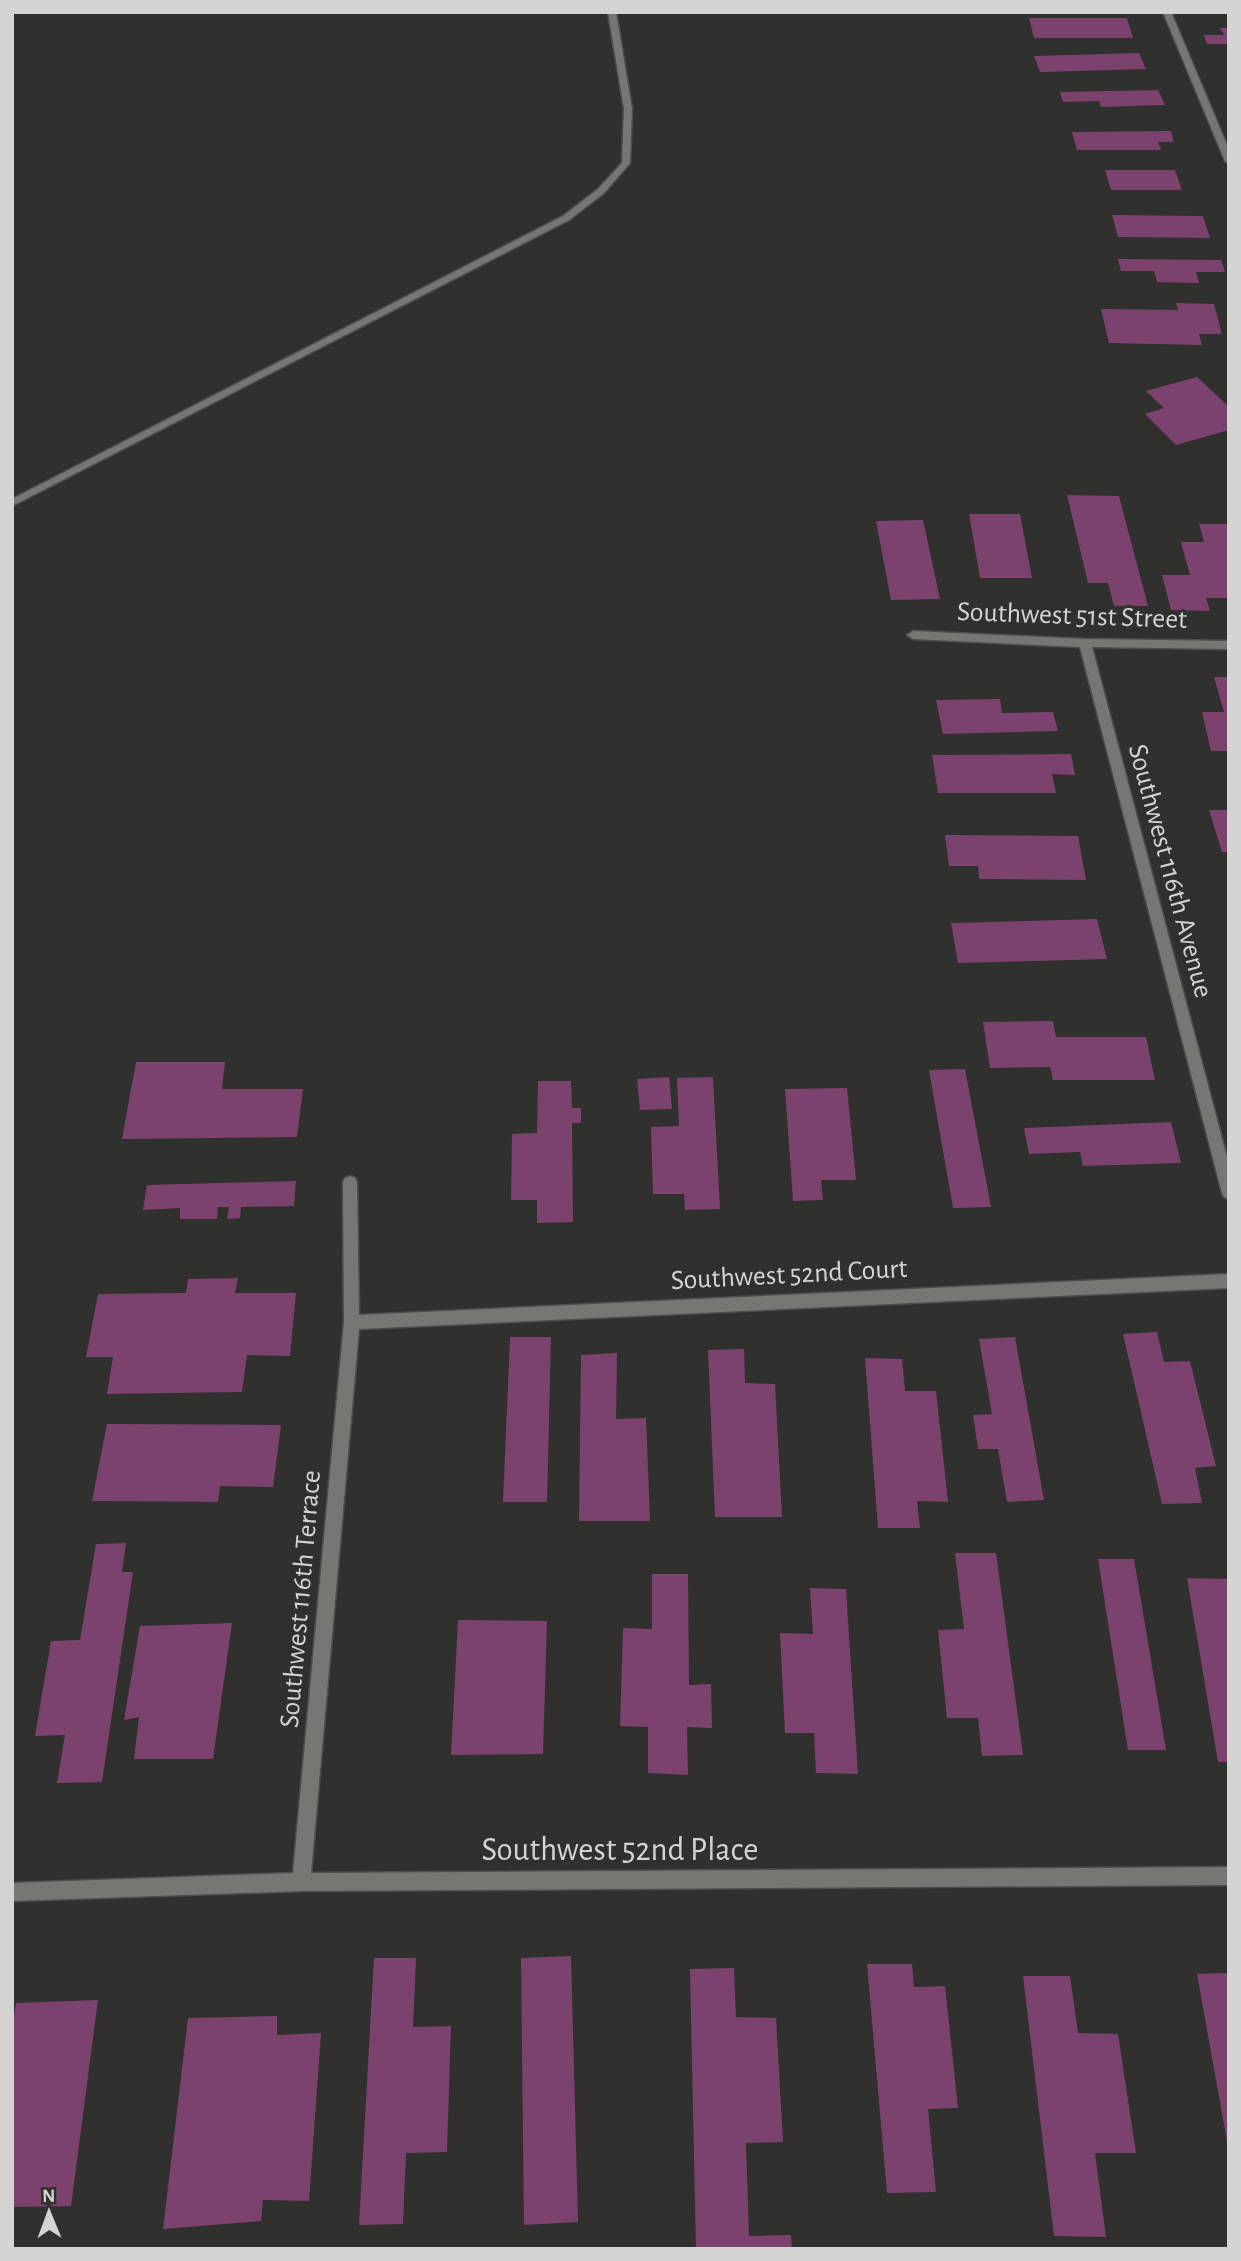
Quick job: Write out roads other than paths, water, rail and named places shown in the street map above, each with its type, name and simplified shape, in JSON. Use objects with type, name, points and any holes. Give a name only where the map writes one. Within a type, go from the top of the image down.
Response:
[{"type":"street","points":[[12,503],[566,218],[601,191],[626,163],[628,110],[612,12]]},
{"type":"street","points":[[1167,12],[1229,161]]},
{"type":"street","name":"Southwest 51st Street","points":[[913,635],[1085,643],[1229,645]]},
{"type":"street","name":"Southwest 116th Avenue","points":[[1085,643],[1229,1193]]},
{"type":"street","name":"Southwest 116th Terrace","points":[[301,1882],[352,1322],[350,1182]]},
{"type":"street","name":"Southwest 52nd Court","points":[[352,1322],[1229,1281]]},
{"type":"street","name":"Southwest 52nd Place","points":[[12,1892],[301,1882],[1229,1875]]}]
